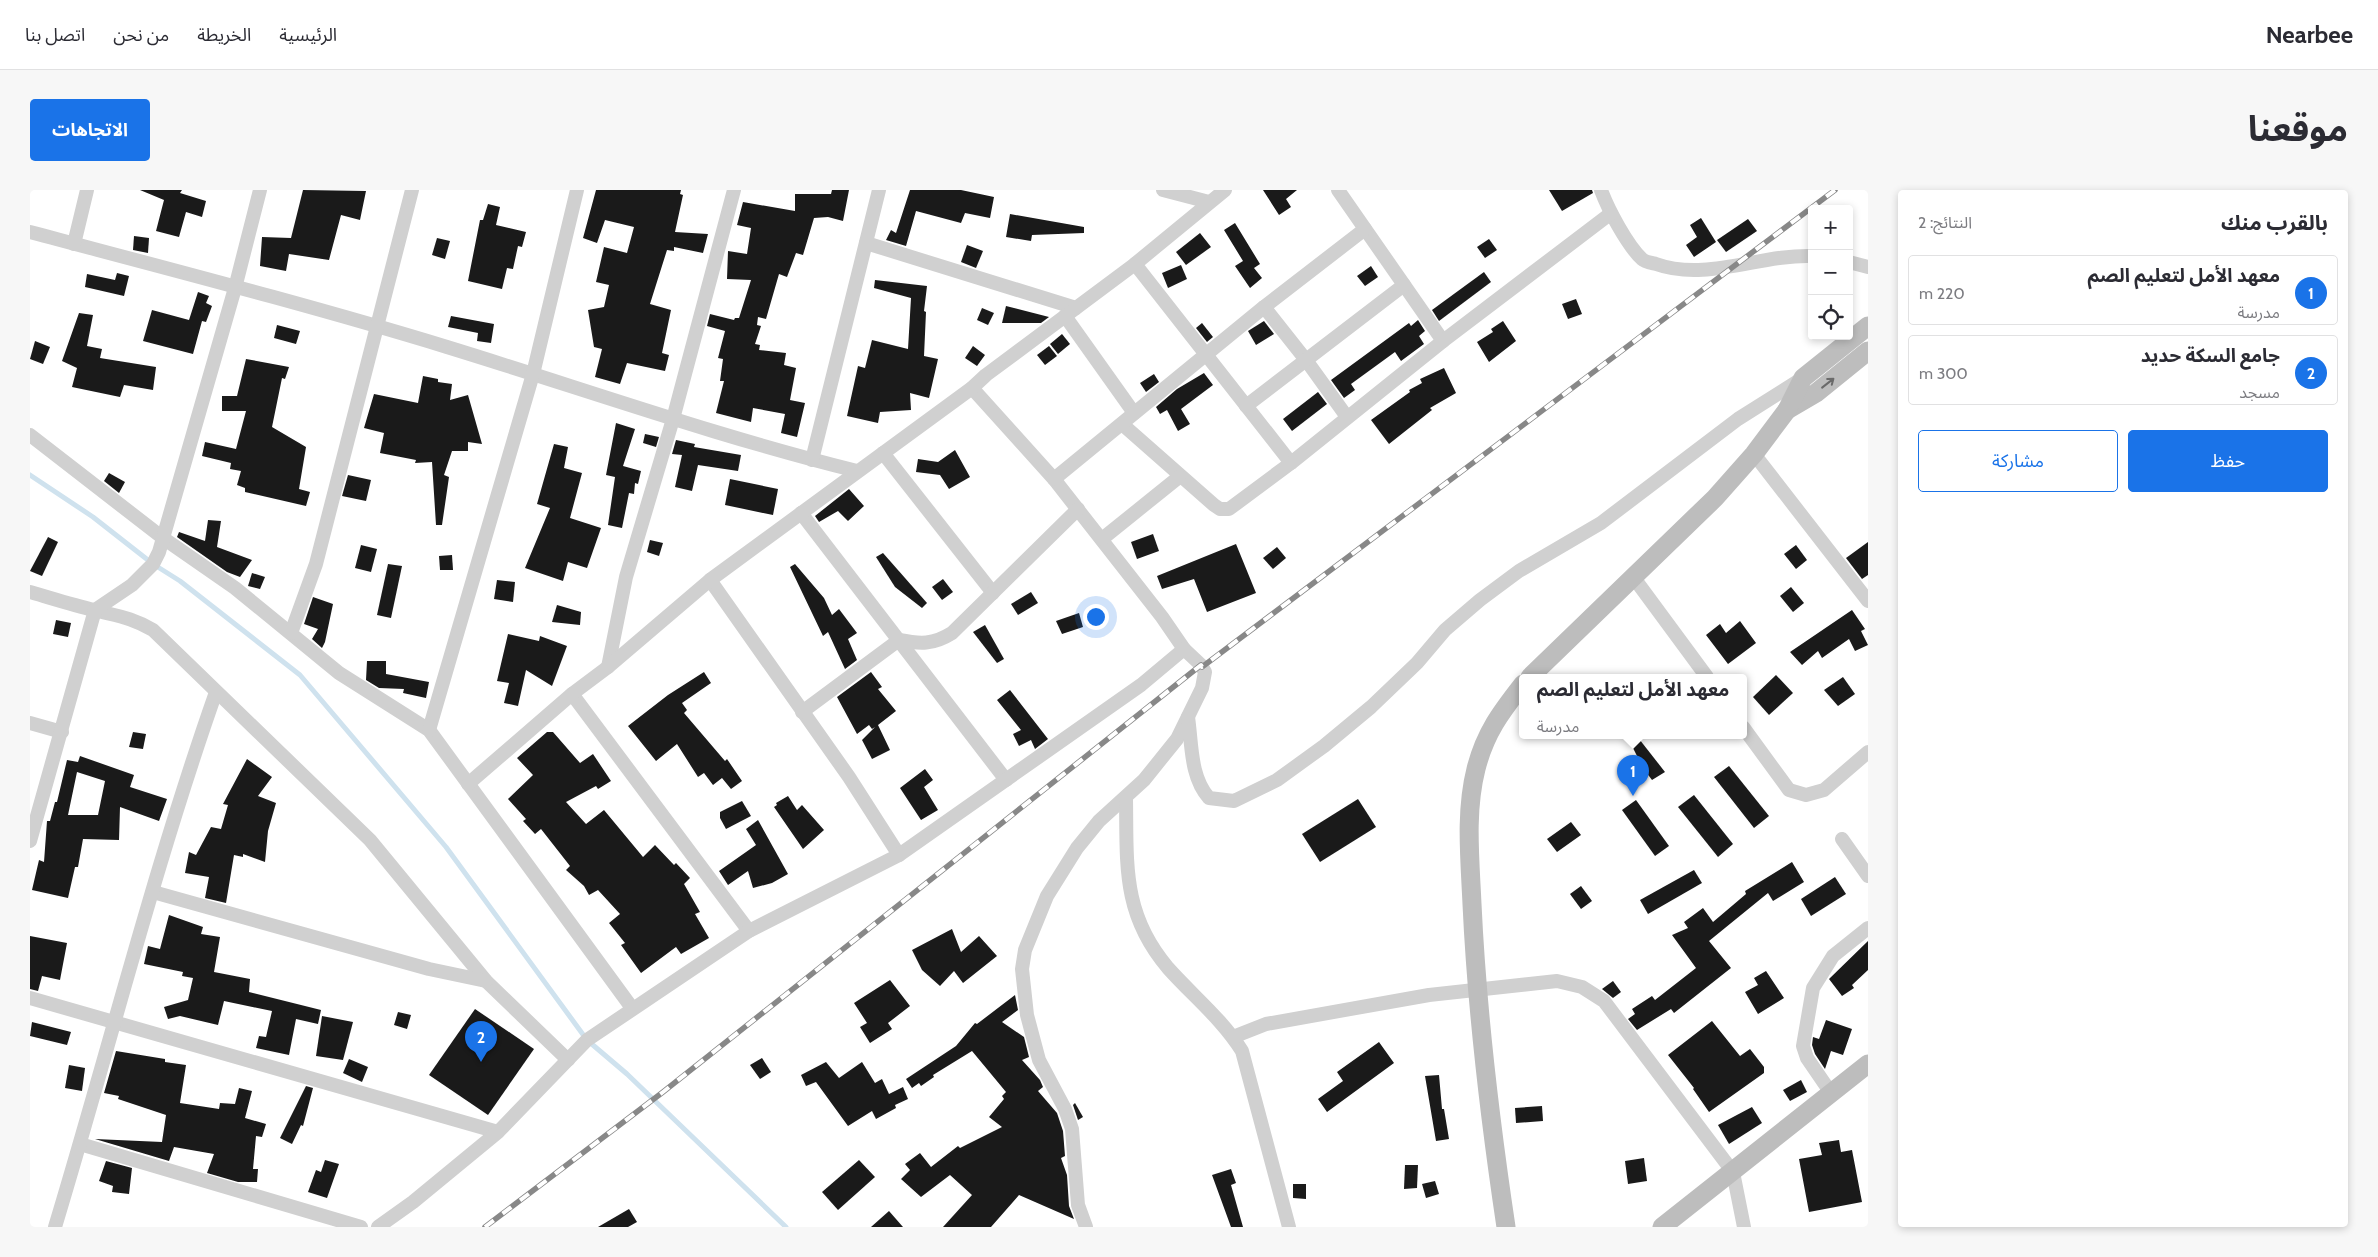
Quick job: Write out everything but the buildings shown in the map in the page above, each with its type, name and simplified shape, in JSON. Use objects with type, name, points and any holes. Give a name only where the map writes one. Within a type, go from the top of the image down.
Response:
[{"type":"main road","points":[[1533,674],[1715,498],[1754,454],[1787,410],[1802,378],[1867,328]]},
{"type":"main road","points":[[1787,410],[1816,392],[1868,351]]},
{"type":"main road","points":[[1506,1227],[1494,1146],[1476,989],[1469,821],[1476,769],[1491,726],[1519,689]]},
{"type":"main road","points":[[1662,1227],[1868,1064]]},
{"type":"street","points":[[74,244],[87,190]]},
{"type":"street","points":[[30,841],[95,610],[132,585],[153,564],[164,538],[235,288],[260,190]]},
{"type":"street","points":[[291,633],[316,564],[412,190]]},
{"type":"street","points":[[429,730],[533,374],[577,190]]},
{"type":"street","points":[[608,667],[626,577],[674,419],[734,190]]},
{"type":"street","points":[[812,460],[879,190]]},
{"type":"street","points":[[1164,190],[1209,202]]},
{"type":"street","points":[[468,784],[572,694],[608,667],[710,580],[972,388],[986,375],[1135,264],[1225,190]]},
{"type":"street","points":[[1338,190],[1443,341]]},
{"type":"street","points":[[1601,190],[1610,214],[1642,260],[1669,269],[1734,266],[1795,255],[1808,256]]},
{"type":"street","points":[[1122,424],[1179,477],[1214,505],[1224,510],[1236,504],[1291,463],[1443,341],[1610,214]]},
{"type":"street","points":[[1054,479],[1264,307],[1365,229]]},
{"type":"street","points":[[30,232],[377,326],[674,419],[812,460],[857,471]]},
{"type":"street","points":[[866,243],[1071,312],[1134,413]]},
{"type":"street","points":[[1853,263],[1868,267]]},
{"type":"street","points":[[1135,264],[1291,463]]},
{"type":"street","points":[[1246,406],[1404,285]]},
{"type":"street","points":[[1264,307],[1306,360],[1347,417]]},
{"type":"street","points":[[1188,714],[1196,773],[1200,788],[1209,798],[1234,801],[1278,780],[1324,746],[1371,707],[1417,663],[1445,630],[1474,605],[1519,572],[1601,523],[1738,419],[1802,378]]},
{"type":"street","points":[[972,388],[1054,479],[1102,539],[1184,649],[1201,665],[1205,672],[1202,688],[1177,739],[1144,780],[1099,822],[1077,848],[1046,896],[1030,932],[1022,969],[1027,1015],[1039,1060],[1065,1109],[1072,1129],[1078,1205],[1086,1227]]},
{"type":"street","points":[[30,436],[164,538],[235,588],[339,673],[429,730],[632,1008]]},
{"type":"street","points":[[883,452],[993,593]]},
{"type":"street","points":[[1754,454],[1867,599]]},
{"type":"street","points":[[1102,539],[1179,477]]},
{"type":"street","points":[[802,712],[899,640],[916,643],[938,642],[952,633],[1078,509]]},
{"type":"street","points":[[801,513],[1006,780]]},
{"type":"street","points":[[1634,578],[1705,674]]},
{"type":"street","points":[[710,580],[849,777],[899,855]]},
{"type":"street","points":[[30,592],[95,610],[122,615],[136,620],[153,630],[370,840],[486,980],[568,1060]]},
{"type":"street","points":[[378,1227],[413,1202],[498,1132],[587,1040],[748,931],[899,855],[1141,685],[1184,649]]},
{"type":"street","points":[[55,1227],[153,892],[216,692]]},
{"type":"street","points":[[572,694],[748,931]]},
{"type":"street","points":[[30,723],[62,732]]},
{"type":"street","points":[[1747,732],[1789,790],[1806,795],[1824,790],[1868,752]]},
{"type":"street","points":[[1126,798],[1127,872],[1132,906],[1146,938],[1169,968],[1198,997],[1233,1037],[1242,1051],[1289,1227]]},
{"type":"street","points":[[1842,839],[1868,876]]},
{"type":"street","points":[[153,892],[430,969],[486,980]]},
{"type":"street","points":[[1831,1093],[1807,1058],[1802,1046],[1813,988],[1833,956],[1868,928]]},
{"type":"street","points":[[1233,1037],[1266,1024],[1429,995],[1556,981],[1582,987],[1604,1001],[1733,1172],[1744,1227]]},
{"type":"street","points":[[30,998],[498,1132]]},
{"type":"street","points":[[80,1144],[361,1227]]},
{"type":"waterway","points":[[30,475],[93,517],[153,564],[180,581],[300,675],[446,847],[587,1040],[627,1074],[786,1227]]},
{"type":"railway","points":[[485,1227],[663,1092],[1201,665],[1202,667],[1835,190]]},
{"type":"place","name":"معهد الأمل لتعليم الصم","points":[[1633,796]]},
{"type":"place","name":"جامع السكة حديد","points":[[481,1062]]}]
